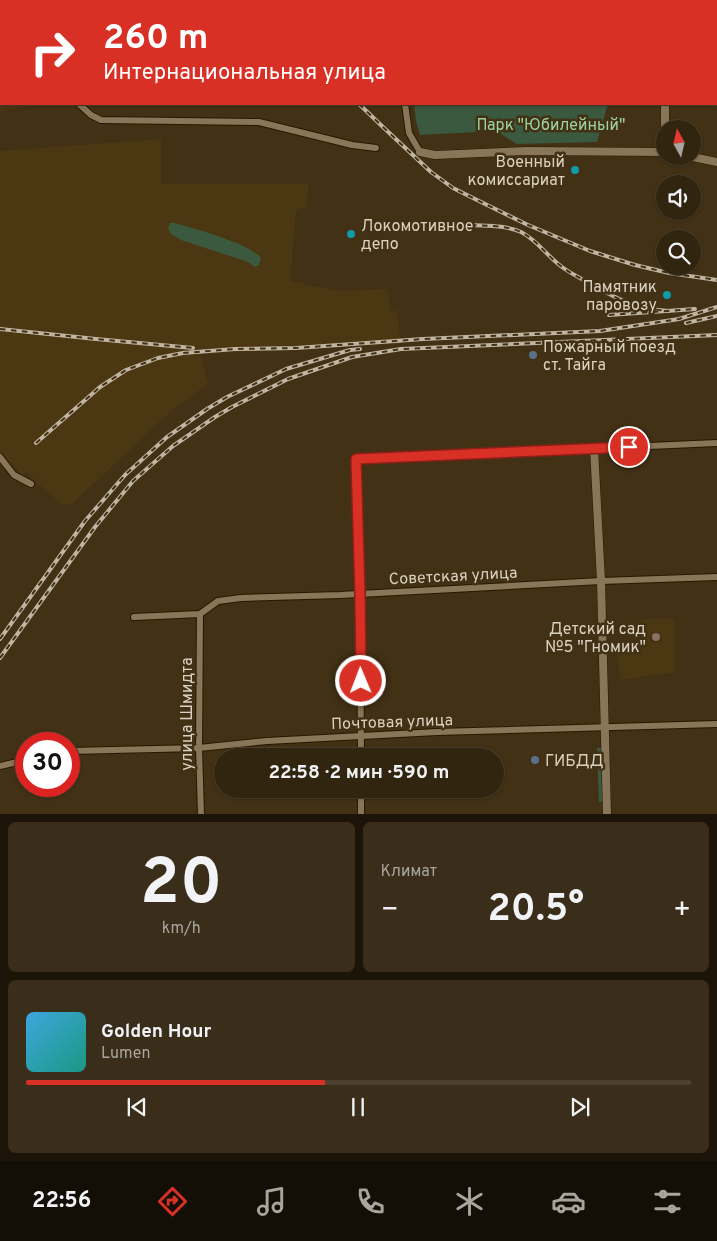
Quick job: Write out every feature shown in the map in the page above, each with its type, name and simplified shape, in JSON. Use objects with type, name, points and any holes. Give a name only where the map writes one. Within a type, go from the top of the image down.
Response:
[{"type":"street","points":[[80,105],[91,115],[101,120],[259,122],[352,145],[376,148]]},
{"type":"street","points":[[405,105],[409,134],[420,152],[434,156],[527,151],[656,152]]},
{"type":"street","points":[[665,105],[665,120]]},
{"type":"street","points":[[701,159],[717,162]]},
{"type":"street","points":[[361,748],[360,594],[356,459],[717,443]]},
{"type":"street","points":[[594,448],[601,581],[607,814]]},
{"type":"street","points":[[0,457],[14,475],[31,484]]},
{"type":"street","name":"Советская улица","points":[[200,614],[218,601],[240,598],[717,577]]},
{"type":"street","points":[[134,617],[200,614]]},
{"type":"street","name":"улица Шмидта","points":[[200,614],[199,748],[201,814]]},
{"type":"street","name":"Почтовая улица","points":[[80,751],[199,748],[267,741],[361,736],[717,724]]},
{"type":"street","points":[[0,766],[15,763]]},
{"type":"street","points":[[361,798],[362,814]]},
{"type":"shaded area","points":[[0,105],[32,105],[0,112]]},
{"type":"shaded area","points":[[161,139],[161,184],[308,184],[307,207],[296,210],[290,281],[338,291],[388,289],[390,311],[397,311],[401,344],[200,354],[208,384],[171,411],[72,504],[62,504],[27,472],[23,475],[10,465],[0,453],[0,151]]},
{"type":"shaded area","name":"Детский сад №5 \"Гномик\"","points":[[644,619],[674,619],[675,672],[621,680],[617,654],[639,651],[637,623]]},
{"type":"green space","name":"Парк \"Юбилейный\"","points":[[414,105],[608,105],[597,142],[517,144],[496,131],[420,135]]},
{"type":"green space","points":[[170,223],[208,233],[245,247],[255,252],[261,258],[259,265],[255,267],[248,262],[181,240],[171,234],[168,228]]},
{"type":"green space","points":[[597,748],[601,748],[603,801],[599,802]]},
{"type":"railway","points":[[360,105],[431,172],[453,188],[528,225],[590,251],[635,265],[669,273],[717,280]]},
{"type":"railway","points":[[471,225],[503,227],[521,232],[532,239],[565,269],[608,294],[645,308],[668,311]]},
{"type":"railway","points":[[36,443],[100,387],[126,370],[158,358],[183,353],[600,331],[679,319],[717,307]]},
{"type":"railway","points":[[609,315],[695,309]]},
{"type":"railway","points":[[686,323],[717,316]]},
{"type":"railway","points":[[0,329],[193,348]]},
{"type":"railway","points":[[0,658],[95,527],[133,481],[173,446],[215,417],[288,379],[352,357],[401,349],[717,335]]},
{"type":"railway","points":[[0,639],[85,521],[125,475],[167,437],[227,397],[286,369],[350,350],[360,349]]},
{"type":"place","name":"Военный комиссариат","points":[[575,170]]},
{"type":"place","name":"Локомотивное депо","points":[[351,234]]},
{"type":"place","name":"Памятник паровозу","points":[[667,295]]},
{"type":"place","name":"Пожарный поезд ст. Тайга","points":[[533,355]]},
{"type":"place","name":"Детский сад №5 \"Гномик\"","points":[[656,637]]},
{"type":"place","name":"ГИБДД","points":[[535,760]]},
{"type":"route","points":[[361,681],[356,459],[629,447]]}]
